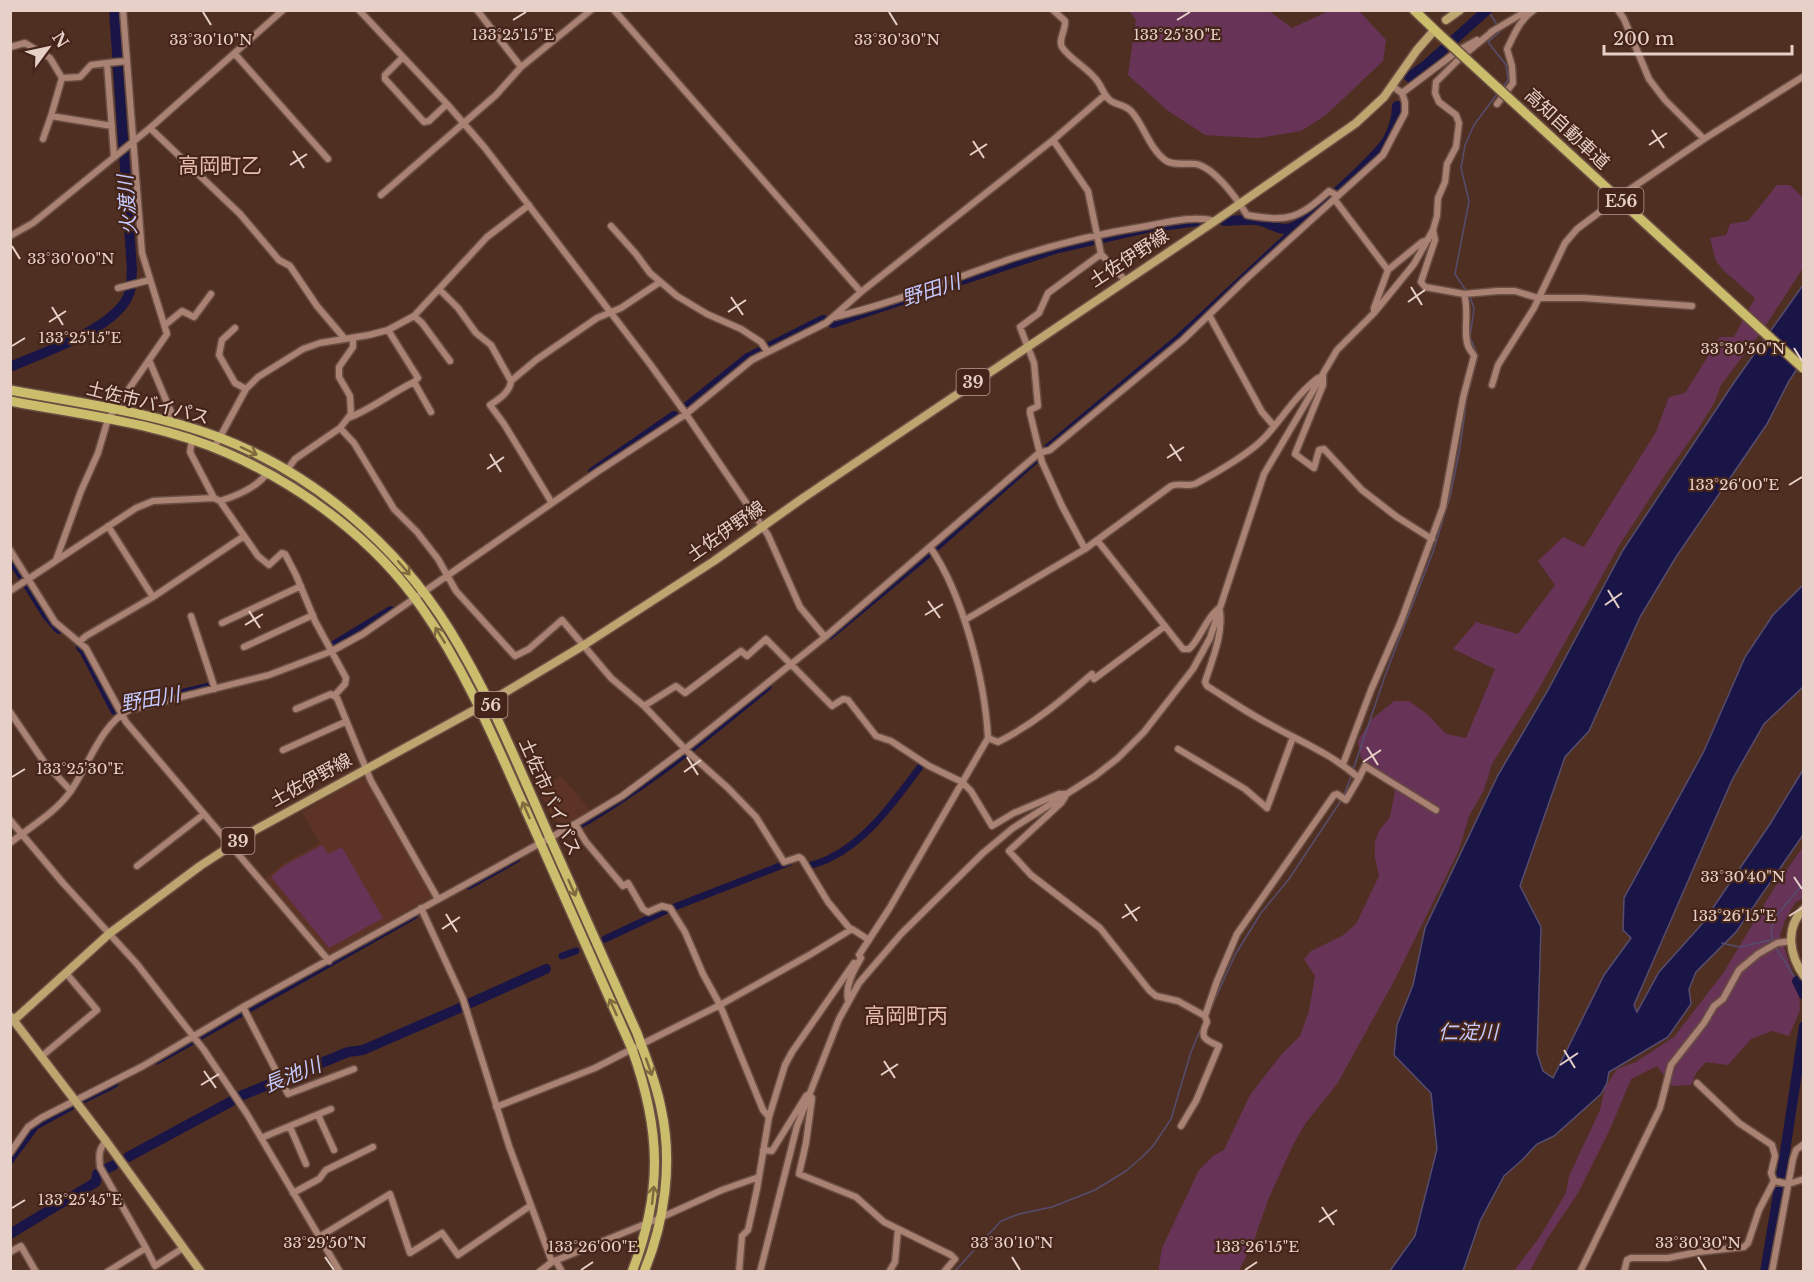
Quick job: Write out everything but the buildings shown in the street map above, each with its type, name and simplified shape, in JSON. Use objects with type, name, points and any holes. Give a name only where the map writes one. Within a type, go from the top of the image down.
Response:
[{"type":"highway","name":"高知自動車道","points":[[1414,10],[1435,34],[1803,369]]},
{"type":"highway","name":"土佐市バイパス","points":[[10,390],[114,408],[170,422],[219,437],[287,470],[328,498],[366,530],[402,565],[424,592],[449,629],[489,702],[644,1084],[652,1125],[655,1175],[649,1222],[632,1272]]},
{"type":"highway","name":"土佐市バイパス","points":[[10,401],[150,428],[214,448],[268,472],[300,492],[343,525],[373,551],[414,598],[440,634],[479,707],[641,1043],[662,1109],[666,1144],[666,1176],[660,1218],[653,1250],[644,1272]]},
{"type":"main road","points":[[1446,20],[1460,10]]},
{"type":"main road","name":"土佐伊野線","points":[[201,1272],[75,1099],[12,1018],[110,933],[200,866],[255,830],[489,702],[584,645],[714,561],[1028,345],[1215,221],[1356,123],[1376,105],[1417,50],[1435,34]]},
{"type":"main road","points":[[1803,909],[1794,925],[1791,941],[1792,953],[1803,976]]},
{"type":"street","points":[[56,560],[81,491],[98,453],[108,419],[167,334],[142,253],[125,61],[123,10]]},
{"type":"street","points":[[10,236],[33,223],[150,128],[283,10]]},
{"type":"street","points":[[359,10],[463,122],[529,205],[686,414],[762,526],[800,607],[825,637]]},
{"type":"street","points":[[477,10],[521,67]]},
{"type":"street","points":[[381,195],[496,95],[521,67],[591,10]]},
{"type":"street","points":[[614,10],[861,292]]},
{"type":"street","points":[[1053,10],[1065,21],[1066,27],[1060,41],[1061,46],[1084,66],[1112,102],[1131,111],[1166,161],[1202,166],[1217,177],[1240,203],[1247,215],[1286,218],[1301,214],[1329,191],[1388,270]]},
{"type":"street","points":[[1618,10],[1649,79],[1665,100],[1704,139]]},
{"type":"street","points":[[1402,93],[1459,50],[1529,11]]},
{"type":"street","points":[[1497,104],[1513,83],[1512,66],[1507,49],[1516,29],[1529,11]]},
{"type":"street","points":[[760,1272],[797,1126],[848,1000],[859,983],[882,954],[949,885],[1013,828],[1095,776],[1144,732],[1193,669],[1209,638],[1264,474],[1344,341],[1374,313],[1414,264],[1433,230],[1438,198],[1445,182],[1448,164],[1456,147],[1459,123],[1456,115],[1439,102],[1435,93],[1436,82],[1459,59],[1493,31]]},
{"type":"street","points":[[10,47],[25,43],[50,58],[63,78]]},
{"type":"street","points":[[235,54],[328,159]]},
{"type":"street","points":[[403,57],[385,75],[385,79],[424,122],[429,121],[447,104]]},
{"type":"street","points":[[63,78],[80,77],[91,65],[125,61]]},
{"type":"street","points":[[109,63],[112,126],[116,154]]},
{"type":"street","points":[[1492,385],[1507,349],[1538,298],[1565,243],[1577,228],[1704,139],[1803,76]]},
{"type":"street","points":[[43,139],[63,78]]},
{"type":"street","points":[[10,1153],[28,1127],[41,1118],[244,1010],[545,840],[577,827],[687,751],[932,550],[973,508],[1039,453],[1050,450],[1183,340],[1383,156],[1405,113],[1402,93],[1392,86]]},
{"type":"street","points":[[830,320],[861,292],[1053,140],[1105,95]]},
{"type":"street","points":[[51,116],[112,126]]},
{"type":"street","points":[[150,128],[240,214],[279,260],[290,266],[317,306],[345,339]]},
{"type":"street","points":[[1053,140],[1086,185],[1101,254],[1125,280]]},
{"type":"street","points":[[214,448],[246,389],[258,377],[303,348],[388,330],[414,316],[487,237],[529,205]]},
{"type":"street","points":[[119,711],[214,686],[269,675],[332,651],[393,615],[551,502],[686,414],[766,348],[830,320],[1049,247],[1188,219],[1206,218],[1215,221]]},
{"type":"street","points":[[611,226],[650,273],[677,296],[700,311],[741,329],[766,348]]},
{"type":"street","points":[[1433,230],[1435,240],[1420,282],[1425,287],[1464,294],[1515,291],[1538,298],[1584,298],[1692,306]]},
{"type":"street","points":[[1374,313],[1388,270],[1428,240]]},
{"type":"street","points":[[1085,549],[1062,506],[1039,453],[1030,413],[1030,410],[1038,406],[1034,363],[1023,338],[1021,325],[1039,313],[1048,293],[1101,254]]},
{"type":"street","points":[[118,288],[150,280]]},
{"type":"street","points":[[511,381],[536,360],[588,324],[621,308],[660,282]]},
{"type":"street","points":[[440,290],[458,308],[476,333],[491,345],[511,381],[511,386],[490,405],[551,502]]},
{"type":"street","points":[[165,325],[182,311],[194,317],[211,294]]},
{"type":"street","points":[[1343,764],[1371,690],[1401,621],[1443,507],[1463,398],[1474,356],[1468,348],[1468,306],[1464,294]]},
{"type":"street","points":[[1209,315],[1262,412],[1274,426]]},
{"type":"street","points":[[414,316],[422,323],[450,361]]},
{"type":"street","points":[[235,328],[222,340],[219,356],[235,383],[246,389]]},
{"type":"street","points":[[348,418],[364,412],[418,378],[388,330]]},
{"type":"street","points":[[287,470],[295,459],[340,428],[351,414],[350,396],[339,377],[339,367],[353,347],[353,338]]},
{"type":"street","points":[[149,360],[171,412],[170,422]]},
{"type":"street","points":[[1323,374],[1323,385],[1294,454],[1314,468],[1319,450],[1324,449],[1362,490],[1397,517],[1432,539]]},
{"type":"street","points":[[965,620],[1085,549],[1176,483],[1195,485],[1222,468],[1258,443],[1301,394],[1323,374]]},
{"type":"street","points":[[414,382],[431,412]]},
{"type":"street","points":[[340,428],[354,443],[394,509],[417,532],[438,559],[456,591],[514,656],[529,649],[562,620],[611,678],[644,706],[756,817],[784,862],[800,857],[802,859],[828,902],[851,930],[869,940]]},
{"type":"street","points":[[192,440],[190,452],[217,500],[258,556],[269,565],[282,553],[285,554],[313,615],[346,678],[345,684],[334,696]]},
{"type":"street","points":[[10,591],[136,508],[153,501],[217,500],[232,497],[263,479],[268,472]]},
{"type":"street","points":[[108,526],[153,597]]},
{"type":"street","points":[[79,642],[153,597],[244,536]]},
{"type":"street","points":[[1097,540],[1183,649],[1189,649],[1194,644],[1213,613],[1219,608]]},
{"type":"street","points":[[10,550],[45,612],[86,648],[119,711],[152,755],[328,961]]},
{"type":"street","points":[[739,1272],[742,1236],[748,1230],[769,1118],[785,1065],[869,940],[988,738],[979,680],[965,620],[947,575],[932,550]]},
{"type":"street","points":[[222,624],[301,586]]},
{"type":"street","points":[[1219,608],[1221,621],[1205,682],[1207,686],[1247,711],[1322,750],[1355,775]]},
{"type":"street","points":[[244,647],[313,615]]},
{"type":"street","points":[[191,616],[214,686]]},
{"type":"street","points":[[988,738],[998,742],[1015,734],[1050,711],[1092,674],[1094,679],[1165,626]]},
{"type":"street","points":[[644,706],[675,686],[685,693],[741,651],[747,656],[766,639],[832,706],[843,699],[848,700],[876,736],[891,741],[929,766],[962,782],[971,791],[992,826],[1014,813],[1059,794],[1067,794]]},
{"type":"street","points":[[296,709],[331,694],[334,696]]},
{"type":"street","points":[[334,696],[366,769],[438,899]]},
{"type":"street","points":[[10,843],[63,801],[119,711]]},
{"type":"street","points":[[10,712],[44,762],[71,791]]},
{"type":"street","points":[[283,750],[345,722]]},
{"type":"street","points":[[1178,749],[1245,789],[1267,808],[1293,736]]},
{"type":"street","points":[[1181,1126],[1196,1101],[1220,1046],[1209,1042],[1202,1032],[1207,1022],[1205,1016],[1217,981],[1237,934],[1334,795],[1337,794],[1346,800],[1355,775],[1365,766],[1436,810]]},
{"type":"street","points":[[1067,794],[1061,803],[1009,851],[1030,875],[1100,928],[1156,996],[1178,1001],[1205,1016]]},
{"type":"street","points":[[137,866],[204,814]]},
{"type":"street","points":[[10,820],[63,883],[137,964],[193,1037],[237,1098],[340,1272]]},
{"type":"street","points":[[577,827],[586,842],[623,886],[628,883],[643,909],[648,912],[662,906],[670,908],[685,932],[703,974],[720,1005],[759,1101],[769,1118]]},
{"type":"street","points":[[421,908],[463,999],[496,1107],[530,1206],[554,1262],[562,1272]]},
{"type":"street","points":[[496,1107],[595,1068],[632,1050],[641,1043],[720,1005],[851,930]]},
{"type":"street","points":[[1580,1272],[1660,1108],[1671,1065],[1704,1023],[1714,1006],[1723,999],[1739,970],[1758,954],[1777,943],[1791,941]]},
{"type":"street","points":[[848,1000],[852,972],[861,957],[859,955]]},
{"type":"street","points":[[42,1056],[97,1010],[66,972]]},
{"type":"street","points":[[244,1010],[288,1094],[354,1069]]},
{"type":"street","points":[[1697,1083],[1739,1123],[1772,1145],[1775,1156],[1772,1173],[1781,1182]]},
{"type":"street","points":[[763,1150],[772,1151],[809,1094]]},
{"type":"street","points":[[809,1094],[812,1098],[799,1174],[856,1197],[884,1222],[951,1255],[955,1259],[944,1272]]},
{"type":"street","points":[[261,1138],[331,1109]]},
{"type":"street","points":[[318,1114],[334,1150]]},
{"type":"street","points":[[290,1127],[306,1164]]},
{"type":"street","points":[[106,1141],[100,1147],[100,1167],[155,1266],[183,1248]]},
{"type":"street","points":[[1624,1272],[1627,1260],[1631,1258],[1668,1258],[1744,1247],[1748,1244],[1759,1210],[1781,1182],[1796,1150],[1803,1144]]},
{"type":"street","points":[[293,1193],[320,1179],[326,1170],[373,1147]]},
{"type":"street","points":[[538,1272],[554,1262],[722,1190],[759,1177]]},
{"type":"street","points":[[1781,1182],[1803,1179]]},
{"type":"street","points":[[1772,1272],[1781,1182]]},
{"type":"street","points":[[319,1237],[390,1194],[410,1253],[442,1233],[458,1255],[530,1206]]},
{"type":"street","points":[[889,1272],[895,1262],[898,1229]]},
{"type":"street","points":[[10,1252],[21,1246],[36,1272]]},
{"type":"street","points":[[107,1272],[146,1248]]},
{"type":"shaded area","points":[[1129,11],[1269,11],[1292,28],[1329,11],[1359,11],[1386,40],[1383,61],[1326,115],[1301,131],[1258,138],[1205,135],[1167,110],[1128,75],[1136,20]]},
{"type":"shaded area","points":[[1777,185],[1790,185],[1803,198],[1803,268],[1762,331],[1721,385],[1714,403],[1698,429],[1620,544],[1537,692],[1492,764],[1484,790],[1469,816],[1459,850],[1393,983],[1337,1084],[1305,1124],[1293,1145],[1239,1271],[1158,1272],[1162,1248],[1199,1170],[1213,1156],[1224,1150],[1250,1095],[1281,1055],[1300,1036],[1309,1011],[1315,976],[1304,959],[1311,951],[1342,936],[1356,924],[1379,876],[1375,858],[1375,842],[1379,831],[1390,817],[1395,791],[1361,758],[1358,741],[1371,720],[1394,701],[1409,701],[1427,714],[1446,734],[1466,738],[1495,669],[1453,649],[1476,622],[1518,634],[1555,585],[1538,561],[1563,537],[1584,547],[1656,432],[1669,397],[1685,393],[1720,337],[1734,337],[1755,298],[1716,261],[1710,238],[1726,235],[1730,224],[1748,221]]},
{"type":"shaded area","points":[[561,776],[591,811],[567,825],[553,820],[540,791]]},
{"type":"shaded area","points":[[363,777],[366,778],[434,895],[330,954],[325,952],[263,880],[283,864],[320,843],[302,812]]},
{"type":"shaded area","points":[[322,845],[328,854],[342,847],[383,918],[329,948],[271,877],[285,865]]},
{"type":"shaded area","points":[[1803,847],[1803,898],[1795,903],[1785,920],[1780,935],[1799,992],[1800,1010],[1789,1036],[1772,1031],[1751,1039],[1728,1065],[1706,1062],[1696,1073],[1691,1085],[1672,1086],[1657,1066],[1631,1079],[1611,1127],[1578,1193],[1547,1239],[1530,1271],[1513,1272],[1539,1238],[1566,1193],[1569,1176],[1600,1110],[1605,1088],[1617,1069],[1636,1062],[1674,1037],[1724,972],[1776,885]]},
{"type":"water","name":"仁淀川","points":[[1803,285],[1803,360],[1789,381],[1767,424],[1676,557],[1640,617],[1589,731],[1565,757],[1520,886],[1541,927],[1537,1053],[1543,1071],[1553,1078],[1604,975],[1631,938],[1623,930],[1624,898],[1704,751],[1745,657],[1773,615],[1803,585],[1803,687],[1764,724],[1732,780],[1634,1005],[1637,1012],[1659,972],[1702,924],[1770,824],[1803,770],[1803,835],[1736,932],[1696,972],[1689,989],[1691,1004],[1668,1037],[1609,1072],[1607,1083],[1601,1094],[1554,1136],[1537,1144],[1504,1176],[1480,1221],[1463,1271],[1389,1272],[1415,1236],[1437,1149],[1431,1093],[1394,1055],[1397,1025],[1413,985],[1425,928],[1498,775],[1548,690],[1623,550],[1733,384]]},
{"type":"waterway","name":"火渡川","points":[[10,367],[59,347],[94,329],[122,307],[130,291],[132,270],[114,10]]},
{"type":"waterway","name":"野田川","points":[[1409,77],[1426,65],[1487,10]]},
{"type":"waterway","points":[[1488,10],[1497,25]]},
{"type":"waterway","points":[[1500,29],[1501,31],[1488,42],[1506,65],[1508,80],[1502,88]]},
{"type":"waterway","points":[[1467,292],[1455,274],[1469,201],[1461,168],[1465,145],[1474,125],[1497,94]]},
{"type":"waterway","name":"野田川","points":[[1224,221],[1256,220],[1286,229],[1299,224],[1381,149],[1393,128],[1397,106]]},
{"type":"waterway","points":[[1048,447],[1176,340],[1306,219]]},
{"type":"waterway","name":"野田川","points":[[687,407],[748,358],[823,320],[833,323],[1055,249],[1147,228],[1198,221]]},
{"type":"waterway","points":[[1353,770],[1386,673],[1433,552],[1450,497],[1467,397],[1478,356],[1470,337],[1474,309],[1470,296]]},
{"type":"waterway","name":"野田川","points":[[593,472],[674,416]]},
{"type":"waterway","points":[[830,636],[930,553],[1038,458]]},
{"type":"waterway","name":"野田川","points":[[10,556],[47,615],[59,629]]},
{"type":"waterway","name":"野田川","points":[[332,647],[391,611]]},
{"type":"waterway","name":"野田川","points":[[81,647],[115,710],[211,687]]},
{"type":"waterway","points":[[566,833],[646,783],[768,687]]},
{"type":"waterway","points":[[808,866],[827,859],[857,841],[880,818],[920,767]]},
{"type":"waterway","points":[[1344,795],[1352,774]]},
{"type":"waterway","points":[[1211,1008],[1235,955],[1261,913],[1289,879],[1342,799]]},
{"type":"waterway","points":[[469,886],[517,859]]},
{"type":"waterway","points":[[672,908],[790,862]]},
{"type":"waterway","points":[[1773,942],[1771,928],[1777,915],[1804,883]]},
{"type":"waterway","points":[[605,939],[669,909]]},
{"type":"waterway","points":[[201,1036],[414,916]]},
{"type":"waterway","points":[[1722,943],[1739,947],[1771,940]]},
{"type":"waterway","points":[[1776,948],[1797,981]]},
{"type":"waterway","points":[[562,956],[576,951]]},
{"type":"waterway","name":"長池川","points":[[468,1004],[546,969]]},
{"type":"waterway","points":[[1797,981],[1804,995]]},
{"type":"waterway","name":"長池川","points":[[128,1157],[243,1095],[348,1052],[363,1050],[462,1007]]},
{"type":"waterway","points":[[954,1272],[1001,1221],[1019,1214],[1052,1207],[1095,1190],[1126,1171],[1142,1157],[1153,1146],[1171,1119],[1191,1052],[1203,1023]]},
{"type":"waterway","points":[[1765,1272],[1804,1026]]},
{"type":"waterway","points":[[157,1061],[191,1042]]},
{"type":"waterway","points":[[85,1099],[115,1084]]},
{"type":"waterway","points":[[10,1161],[36,1126],[71,1107]]},
{"type":"waterway","name":"長池川","points":[[106,1169],[114,1165]]},
{"type":"waterway","name":"長池川","points":[[10,1234],[96,1182],[97,1174]]},
{"type":"district","name":"高岡町乙","points":[[220,166]]},
{"type":"district","name":"高岡町丙","points":[[906,1016]]}]
